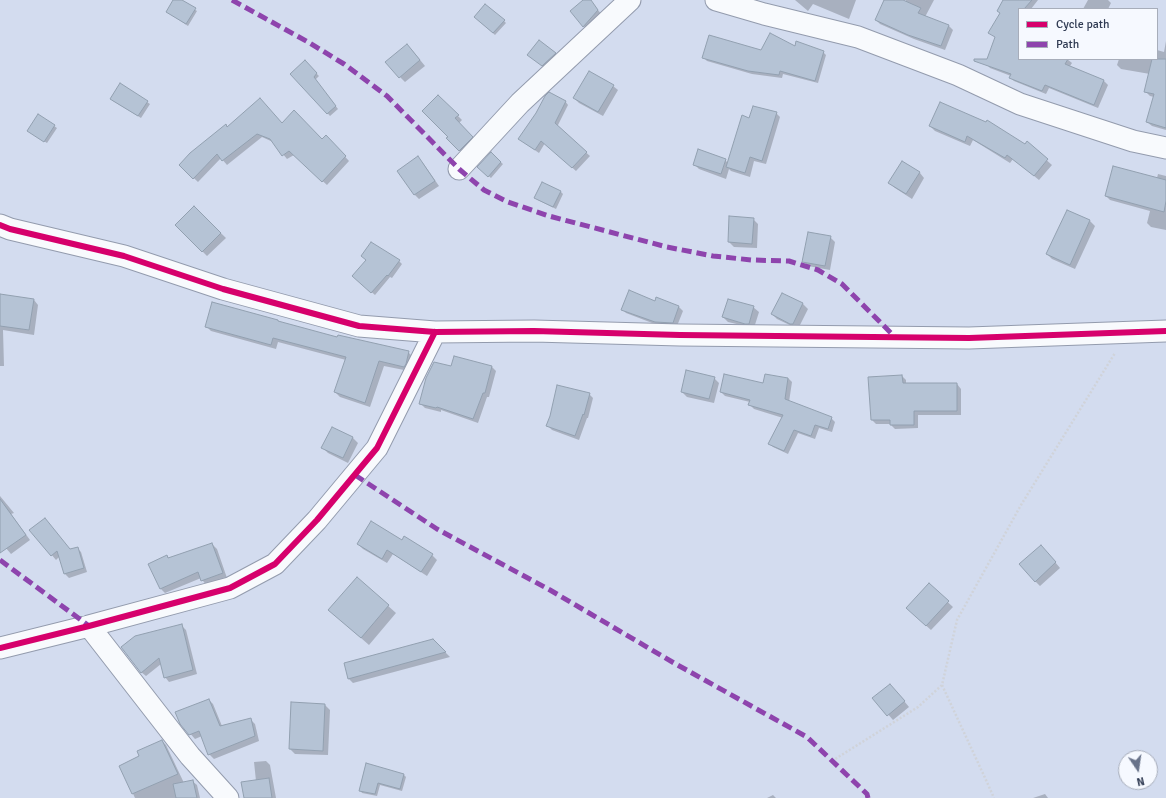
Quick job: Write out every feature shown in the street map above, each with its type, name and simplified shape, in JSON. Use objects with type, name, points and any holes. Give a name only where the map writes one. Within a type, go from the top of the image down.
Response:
[{"type":"street","points":[[459,169],[520,103],[630,0]]},
{"type":"street","points":[[716,0],[764,14],[858,37],[958,75],[1020,104],[1134,141],[1166,148]]},
{"type":"street","points":[[0,225],[10,229],[124,256],[223,289],[360,326],[435,332],[534,331],[680,335],[969,338],[1166,331]]},
{"type":"street","points":[[0,648],[230,588],[275,564],[317,520],[377,448],[435,332]]},
{"type":"street","points":[[89,626],[190,756],[228,798]]},
{"type":"path","points":[[832,761],[918,707],[942,685],[957,620],[1021,505],[1128,332]]},
{"type":"path","points":[[942,685],[994,798]]},
{"type":"building","points":[[173,0],[182,0],[196,8],[186,24],[166,12]]},
{"type":"building","points":[[583,0],[591,0],[598,10],[583,27],[570,11]]},
{"type":"building","points":[[884,0],[903,0],[921,8],[918,13],[949,25],[941,46],[908,35],[875,20]]},
{"type":"building","points":[[1003,0],[1032,0],[1025,8],[1018,8],[1018,60],[1067,60],[1065,64],[1104,80],[1094,105],[1045,85],[1042,91],[1009,78],[1011,74],[974,61],[974,59],[987,59],[995,37],[988,33],[1000,13],[997,11]]},
{"type":"building","points":[[485,4],[505,20],[493,33],[474,17]]},
{"type":"building","points":[[770,33],[795,46],[796,41],[824,51],[815,81],[780,71],[779,75],[748,71],[702,58],[709,35],[761,50]]},
{"type":"building","points":[[539,40],[556,53],[542,66],[527,55]]},
{"type":"building","points":[[407,44],[420,60],[399,78],[385,62]]},
{"type":"building","points":[[1166,59],[1166,128],[1146,122],[1154,94],[1144,92],[1152,60]]},
{"type":"building","points":[[305,60],[317,73],[314,77],[336,106],[327,114],[290,74]]},
{"type":"building","points":[[589,71],[614,85],[598,112],[573,98]]},
{"type":"building","points":[[120,83],[148,101],[138,116],[110,99]]},
{"type":"building","points":[[549,92],[566,101],[555,123],[587,152],[572,168],[541,141],[535,150],[518,139]]},
{"type":"building","points":[[438,95],[459,115],[455,118],[473,137],[459,151],[446,138],[448,137],[422,111]]},
{"type":"building","points":[[260,98],[282,123],[294,110],[322,139],[326,135],[346,156],[322,182],[289,151],[282,156],[270,139],[257,134],[222,161],[217,154],[193,179],[179,165],[190,153],[226,124],[227,127]]},
{"type":"building","points":[[940,102],[986,122],[987,120],[1025,144],[1027,141],[1048,159],[1034,176],[1007,155],[1005,158],[967,136],[965,142],[929,126]]},
{"type":"building","points":[[753,106],[777,112],[762,161],[750,157],[745,173],[726,167],[742,115],[749,118]]},
{"type":"building","points":[[38,114],[55,125],[44,142],[27,131]]},
{"type":"building","points":[[698,149],[726,159],[721,174],[693,165]]},
{"type":"building","points":[[491,152],[501,162],[488,177],[477,167]]},
{"type":"building","points":[[418,156],[435,181],[414,195],[397,171]]},
{"type":"building","points":[[902,161],[920,172],[906,194],[888,183]]},
{"type":"building","points":[[1113,166],[1166,180],[1166,201],[1164,212],[1105,196]]},
{"type":"building","points":[[542,182],[561,191],[553,207],[534,198]]},
{"type":"building","points":[[194,206],[221,233],[202,252],[175,225]]},
{"type":"building","points":[[1067,210],[1090,220],[1070,265],[1046,254]]},
{"type":"building","points":[[729,216],[754,218],[752,244],[728,242]]},
{"type":"building","points":[[808,232],[831,236],[825,266],[802,262]]},
{"type":"building","points":[[371,242],[400,260],[388,276],[387,275],[371,293],[352,276],[366,260],[361,256]]},
{"type":"building","points":[[629,290],[655,301],[656,297],[679,306],[673,323],[655,322],[621,310]]},
{"type":"building","points":[[782,293],[803,303],[793,324],[790,324],[771,314]]},
{"type":"building","points":[[0,294],[34,299],[29,330],[0,326]]},
{"type":"building","points":[[728,299],[754,306],[749,324],[722,317]]},
{"type":"building","points":[[212,302],[337,337],[338,335],[409,351],[406,364],[404,367],[379,361],[365,403],[334,392],[346,357],[273,338],[271,345],[205,327]]},
{"type":"building","points":[[454,356],[492,366],[485,393],[483,393],[473,419],[437,407],[419,404],[426,378],[434,362],[451,366]]},
{"type":"building","points":[[686,370],[715,377],[709,399],[681,392]]},
{"type":"building","points":[[724,374],[763,383],[765,374],[788,378],[785,399],[832,417],[828,429],[815,425],[811,436],[794,430],[784,451],[768,444],[783,415],[748,405],[750,400],[720,392]]},
{"type":"building","points":[[902,375],[903,383],[957,383],[957,411],[914,411],[914,425],[890,425],[890,420],[871,420],[868,377]]},
{"type":"building","points":[[557,385],[590,393],[584,415],[583,414],[575,436],[546,426],[550,416]]},
{"type":"building","points":[[332,427],[353,437],[343,458],[321,448]]},
{"type":"building","points":[[0,499],[26,535],[0,553]]},
{"type":"building","points":[[45,518],[70,549],[78,547],[84,568],[64,574],[57,551],[51,556],[29,530]]},
{"type":"building","points":[[371,521],[402,540],[404,536],[433,554],[421,572],[387,550],[382,559],[357,544]]},
{"type":"building","points":[[212,543],[223,573],[201,581],[198,572],[160,589],[148,564],[167,555],[168,558]]},
{"type":"building","points":[[1041,545],[1056,562],[1035,582],[1019,564]]},
{"type":"building","points":[[357,577],[389,605],[361,638],[328,610]]},
{"type":"building","points":[[929,583],[949,601],[926,626],[906,608]]},
{"type":"building","points":[[182,624],[193,670],[164,678],[159,658],[141,673],[121,647],[135,636]]},
{"type":"building","points":[[433,639],[446,652],[348,679],[344,663]]},
{"type":"building","points":[[890,684],[905,701],[887,716],[872,698]]},
{"type":"building","points":[[209,699],[220,726],[251,718],[255,736],[208,755],[199,731],[189,735],[180,724],[175,712]]},
{"type":"building","points":[[291,702],[325,704],[323,751],[289,749]]},
{"type":"building","points":[[162,740],[178,774],[132,794],[119,766],[139,756],[137,751]]},
{"type":"building","points":[[366,763],[404,774],[400,789],[378,783],[375,794],[359,791]]},
{"type":"building","points":[[269,778],[272,798],[244,798],[241,782]]},
{"type":"building","points":[[193,780],[197,798],[176,798],[173,784]]},
{"type":"marked path","points":[[232,0],[308,42],[344,64],[387,96],[459,169],[484,190],[508,202],[549,216],[667,247],[713,256],[752,260],[789,261],[818,270],[842,284],[895,337]]},
{"type":"marked path","points":[[355,475],[437,529],[550,590],[674,663],[807,737],[867,794],[868,798]]},
{"type":"marked path","points":[[0,560],[89,626]]},
{"type":"cycle path","points":[[0,225],[10,229],[124,256],[223,289],[359,326],[435,332],[534,331],[680,335],[969,338],[1166,331]]},
{"type":"cycle path","points":[[0,648],[230,588],[275,564],[317,520],[377,448],[435,332]]}]
